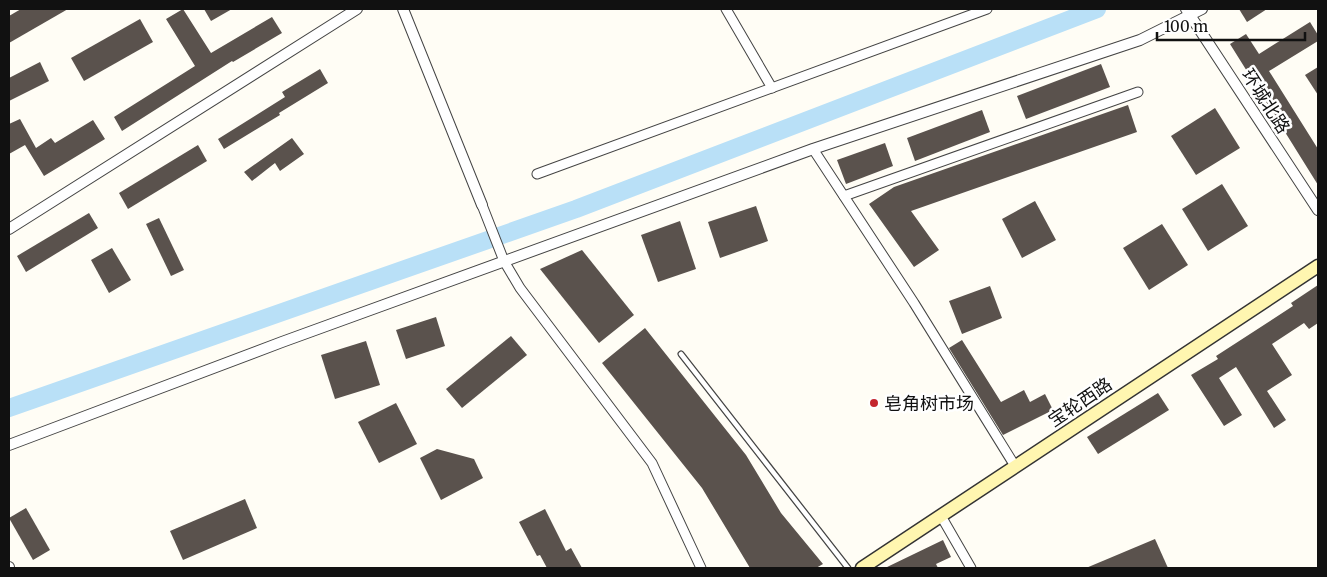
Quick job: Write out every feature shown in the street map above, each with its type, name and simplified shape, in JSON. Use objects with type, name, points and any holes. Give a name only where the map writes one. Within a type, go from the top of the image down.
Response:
[{"type":"main road","name":"宝轮西路","points":[[862,568],[1318,266]]},
{"type":"street","points":[[9,229],[357,9]]},
{"type":"street","points":[[403,9],[504,260],[520,288],[652,463],[701,568]]},
{"type":"street","points":[[726,9],[772,88]]},
{"type":"street","points":[[537,174],[987,9]]},
{"type":"street","points":[[9,446],[282,342],[813,149],[1140,40],[1188,12],[1202,9]]},
{"type":"street","name":"环城北路","points":[[1188,12],[1318,210]]},
{"type":"street","points":[[844,196],[1138,92]]},
{"type":"street","points":[[813,149],[914,303],[1016,466]]},
{"type":"street","points":[[941,516],[971,568]]},
{"type":"lane","points":[[681,354],[848,568]]},
{"type":"building","points":[[21,9],[68,9],[9,43],[9,16]]},
{"type":"building","points":[[183,9],[211,53],[272,17],[282,33],[232,61],[122,131],[114,117],[195,66],[166,19]]},
{"type":"building","points":[[204,9],[232,9],[211,21]]},
{"type":"building","points":[[1239,9],[1267,9],[1247,22]]},
{"type":"building","points":[[140,19],[153,42],[84,81],[71,58]]},
{"type":"building","points":[[1310,22],[1318,35],[1318,41],[1269,71],[1318,149],[1318,185],[1230,44],[1246,34],[1259,54]]},
{"type":"building","points":[[40,62],[49,81],[9,101],[9,78]]},
{"type":"building","points":[[1101,64],[1110,87],[1026,119],[1017,96]]},
{"type":"building","points":[[1318,67],[1318,95],[1305,75]]},
{"type":"building","points":[[320,69],[328,83],[224,149],[218,139],[285,97],[282,92]]},
{"type":"building","points":[[1128,105],[1137,132],[911,211],[939,250],[914,267],[869,204],[894,187]]},
{"type":"building","points":[[1215,108],[1240,148],[1196,175],[1171,136]]},
{"type":"building","points":[[982,110],[990,132],[915,161],[907,138]]},
{"type":"building","points":[[20,119],[36,148],[51,138],[55,143],[93,120],[105,139],[44,176],[25,145],[9,154],[9,124]]},
{"type":"building","points":[[292,138],[304,154],[280,171],[275,163],[252,181],[244,172]]},
{"type":"building","points":[[885,143],[893,166],[846,184],[837,160]]},
{"type":"building","points":[[198,145],[207,161],[128,209],[119,193]]},
{"type":"building","points":[[1222,184],[1248,226],[1208,251],[1182,209]]},
{"type":"building","points":[[1035,201],[1056,240],[1022,258],[1002,219]]},
{"type":"building","points":[[756,206],[768,241],[720,258],[708,222]]},
{"type":"building","points":[[89,213],[98,228],[26,272],[17,256]]},
{"type":"building","points":[[159,218],[184,270],[171,276],[146,224]]},
{"type":"building","points":[[680,221],[696,269],[658,282],[641,235]]},
{"type":"building","points":[[1162,224],[1188,265],[1149,290],[1123,248]]},
{"type":"building","points":[[112,248],[131,280],[109,293],[91,260]]},
{"type":"building","points":[[582,250],[634,315],[599,343],[540,269]]},
{"type":"building","points":[[1318,285],[1318,323],[1309,329],[1304,323],[1272,344],[1292,375],[1267,391],[1286,420],[1274,428],[1236,367],[1219,378],[1242,415],[1224,426],[1191,375],[1218,359],[1216,356],[1293,306],[1291,303]]},
{"type":"building","points":[[990,286],[1002,318],[962,334],[949,301]]},
{"type":"building","points":[[436,317],[445,346],[406,359],[396,330]]},
{"type":"building","points":[[645,328],[746,455],[781,513],[823,564],[816,568],[750,568],[702,488],[602,363]]},
{"type":"building","points":[[511,336],[527,355],[462,408],[446,389]]},
{"type":"building","points":[[962,340],[1001,402],[1024,390],[1030,402],[1045,394],[1053,410],[1003,435],[949,348]]},
{"type":"building","points":[[366,341],[380,385],[335,399],[321,355]]},
{"type":"building","points":[[1158,393],[1169,410],[1098,454],[1087,437]]},
{"type":"building","points":[[396,403],[417,444],[379,463],[358,422]]},
{"type":"building","points":[[437,449],[474,459],[483,478],[441,500],[420,458]]},
{"type":"building","points":[[245,499],[257,528],[183,560],[170,531]]},
{"type":"building","points":[[26,508],[50,550],[33,560],[9,518]]},
{"type":"building","points":[[545,509],[566,551],[571,548],[582,568],[547,568],[540,555],[537,556],[519,522]]},
{"type":"building","points":[[1155,539],[1168,568],[1086,568]]},
{"type":"building","points":[[943,540],[951,557],[936,564],[938,568],[885,568]]},
{"type":"waterway","points":[[9,408],[576,209],[1097,9]]},
{"type":"place","name":"皂角树市场","points":[[874,403]]}]
